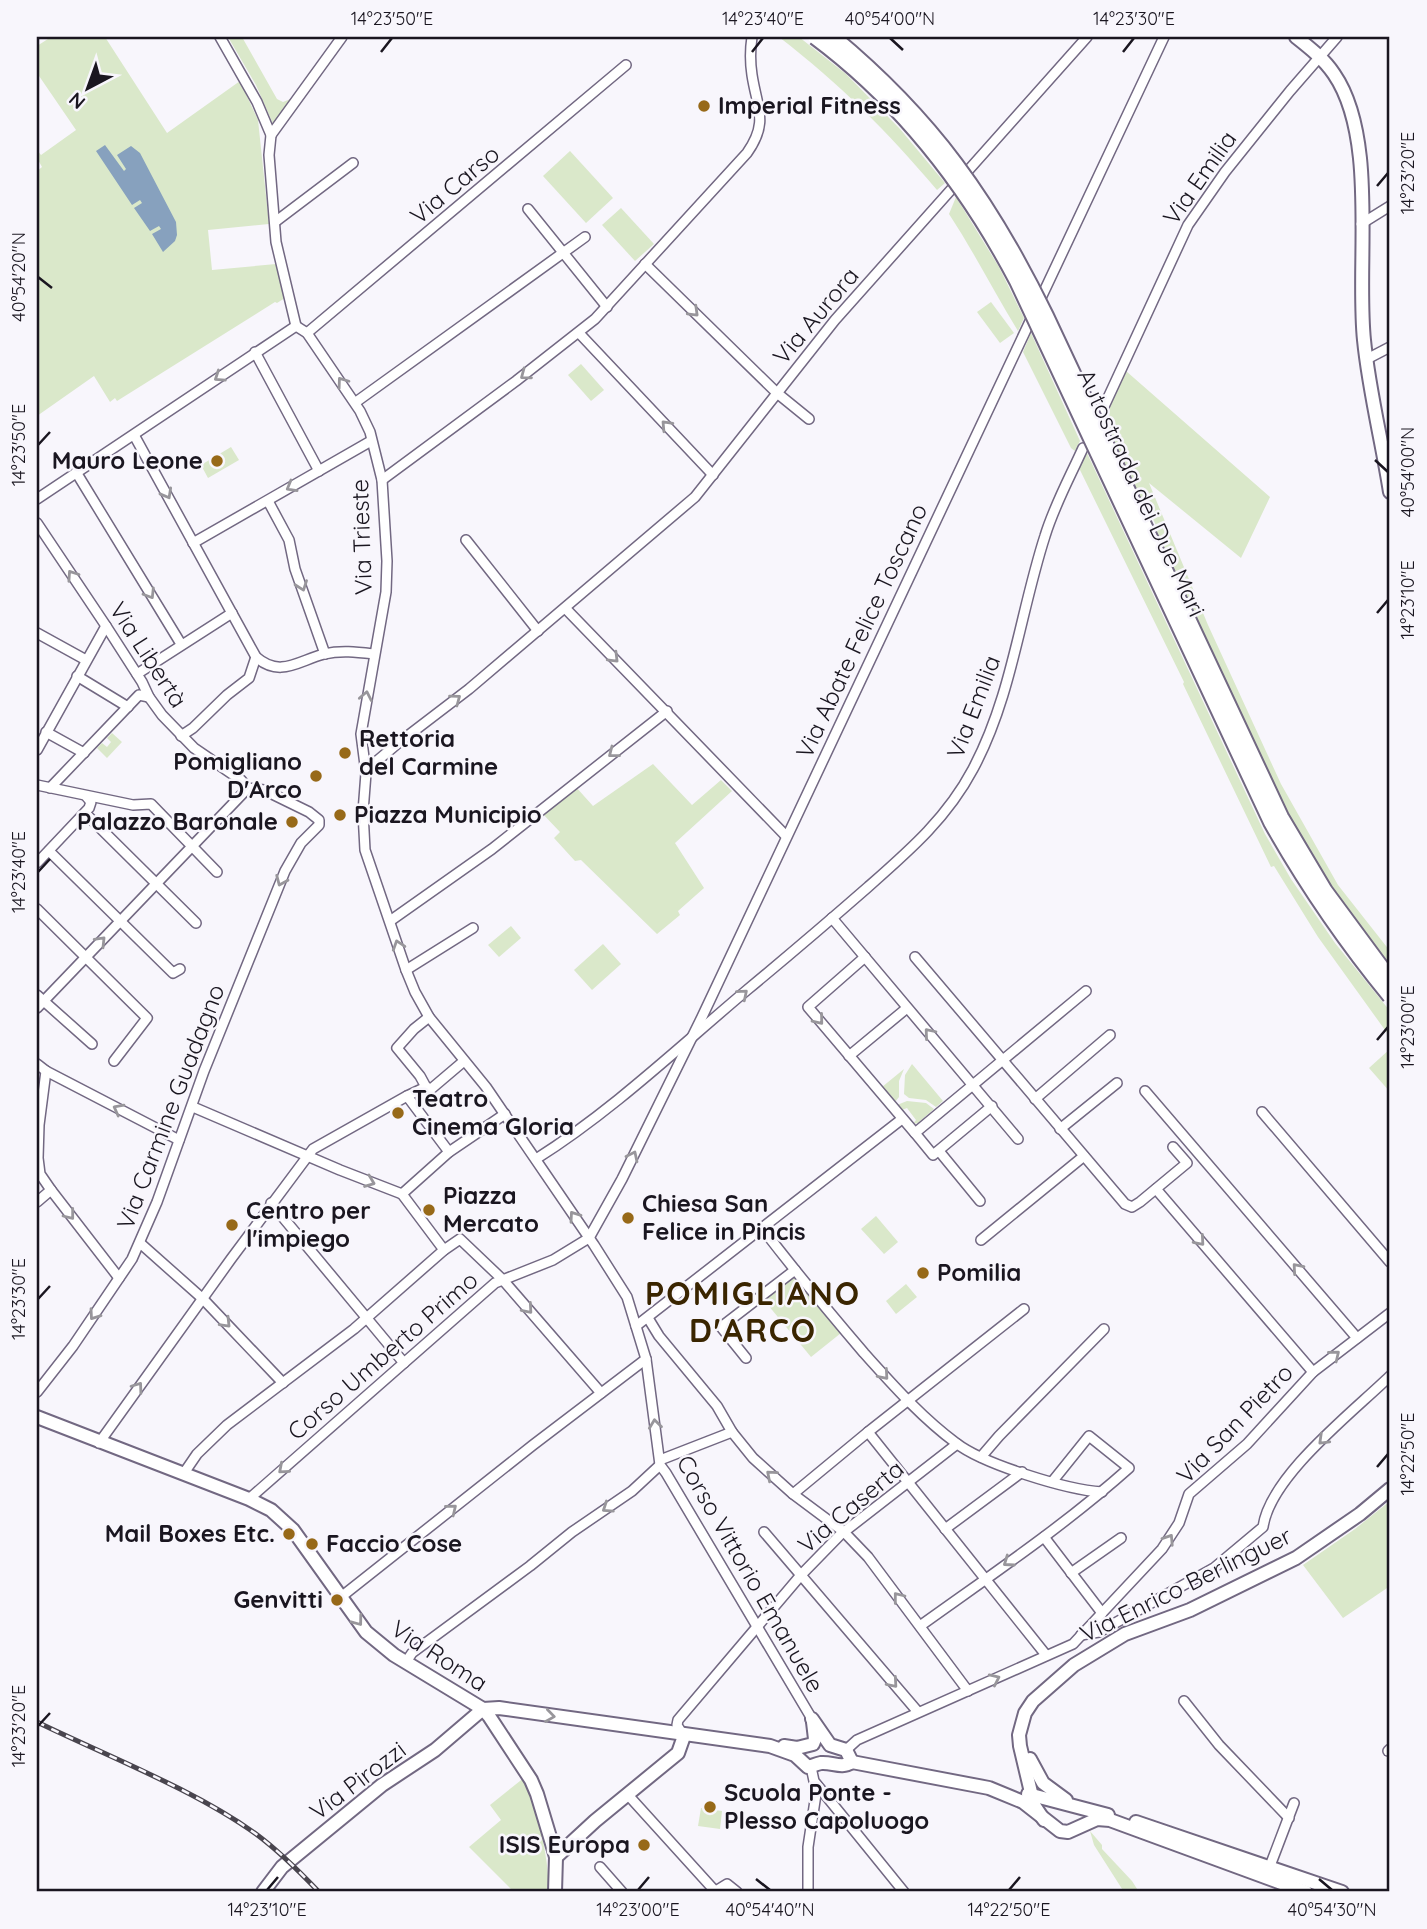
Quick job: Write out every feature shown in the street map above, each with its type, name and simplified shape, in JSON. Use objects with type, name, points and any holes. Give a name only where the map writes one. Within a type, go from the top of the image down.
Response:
[{"type":"highway","name":"Autostrada dei Due Mari","points":[[815,37],[859,74],[920,136],[961,188],[997,242],[1271,822],[1334,924],[1390,996]]},
{"type":"highway","name":"Autostrada dei Due Mari","points":[[833,37],[875,73],[929,129],[957,163],[1006,237],[1046,316],[1281,817],[1325,891],[1390,979]]},
{"type":"main road","points":[[1296,37],[1320,57],[1335,76],[1349,107],[1361,166],[1362,316],[1390,492]]},
{"type":"main road","name":"Via Roma","points":[[37,1417],[99,1443],[184,1473],[271,1510],[293,1530],[366,1632],[394,1655],[483,1709],[499,1708],[770,1746]]},
{"type":"main road","name":"Via Enrico Berlinguer","points":[[1047,1823],[1034,1805],[1020,1746],[1019,1735],[1025,1713],[1033,1701],[1054,1681],[1095,1651],[1125,1634],[1223,1595],[1296,1558],[1360,1514],[1390,1489]]},
{"type":"main road","points":[[1038,1698],[1028,1730],[1028,1755],[1043,1783],[1076,1807]]},
{"type":"main road","points":[[483,1709],[531,1780],[556,1857],[555,1892]]},
{"type":"main road","name":"Via Pirozzi","points":[[265,1889],[282,1867],[382,1785],[435,1750],[483,1709]]},
{"type":"main road","points":[[770,1746],[797,1748],[813,1744],[815,1738],[812,1719]]},
{"type":"main road","points":[[812,1719],[830,1745],[846,1750],[852,1762]]},
{"type":"main road","points":[[556,1857],[678,1753],[684,1736]]},
{"type":"main road","points":[[770,1746],[795,1755],[805,1766],[821,1763],[844,1767],[852,1762],[1031,1794],[1145,1824],[1342,1892]]},
{"type":"main road","points":[[1012,1790],[1022,1785],[1027,1769]]},
{"type":"main road","points":[[989,1788],[1023,1802],[1060,1831],[1068,1832],[1097,1819],[1110,1820],[1307,1892]]},
{"type":"main road","points":[[1047,1823],[1048,1810],[1054,1807],[1076,1807]]},
{"type":"street","points":[[220,37],[247,83],[271,135]]},
{"type":"street","points":[[37,499],[296,326],[278,254],[269,155],[271,135],[342,37]]},
{"type":"street","points":[[382,480],[579,333],[607,307],[755,142],[761,122],[752,76],[752,37]]},
{"type":"street","name":"Via Aurora","points":[[366,773],[397,744],[469,689],[686,506],[835,320],[1087,37]]},
{"type":"street","name":"Via Abate Felice Toscano","points":[[589,1238],[622,1179],[690,1038],[1164,37]]},
{"type":"street","name":"Via Emilia","points":[[1101,413],[1188,225],[1225,172],[1336,37]]},
{"type":"street","name":"Via Carso","points":[[307,333],[625,65]]},
{"type":"street","points":[[275,222],[353,163]]},
{"type":"street","points":[[1361,224],[1390,206]]},
{"type":"street","points":[[528,209],[607,307]]},
{"type":"street","points":[[356,402],[585,237]]},
{"type":"street","points":[[645,264],[777,393],[809,419]]},
{"type":"street","name":"Via Trieste","points":[[296,326],[307,333],[356,402],[370,432],[382,480],[386,582],[383,613],[361,726],[366,773],[363,812]]},
{"type":"street","points":[[579,333],[713,475]]},
{"type":"street","points":[[1367,359],[1390,347]]},
{"type":"street","points":[[255,352],[319,471]]},
{"type":"street","points":[[134,435],[256,657],[264,664],[282,668],[326,654],[351,651],[374,654]]},
{"type":"street","points":[[193,543],[371,441]]},
{"type":"street","name":"Via Emilia","points":[[536,1159],[586,1125],[832,918],[924,837],[953,802],[989,736],[1018,644],[1045,535],[1083,448]]},
{"type":"street","points":[[76,472],[181,644]]},
{"type":"street","points":[[268,501],[289,540],[295,569],[326,654]]},
{"type":"street","name":"Via Libertà","points":[[37,523],[137,674],[149,697],[181,736],[248,788],[264,790],[309,813],[319,820],[319,825]]},
{"type":"street","points":[[466,540],[538,632]]},
{"type":"street","points":[[565,609],[786,836]]},
{"type":"street","points":[[137,674],[232,613]]},
{"type":"street","points":[[37,750],[106,626]]},
{"type":"street","points":[[37,633],[86,660]]},
{"type":"street","points":[[181,736],[249,678],[256,657]]},
{"type":"street","points":[[77,676],[128,707]]},
{"type":"street","points":[[50,788],[139,695],[149,697]]},
{"type":"street","points":[[390,921],[492,849],[667,711]]},
{"type":"street","points":[[46,732],[84,753]]},
{"type":"street","points":[[37,785],[133,805],[151,804],[217,872]]},
{"type":"street","points":[[92,1044],[39,1001],[86,957],[248,788]]},
{"type":"street","points":[[37,863],[85,813],[91,802],[86,796]]},
{"type":"street","name":"Corso Vittorio Emanuele","points":[[363,812],[365,850],[415,992],[429,1017],[505,1114],[627,1297],[646,1359],[660,1463],[812,1719]]},
{"type":"street","points":[[85,813],[196,923]]},
{"type":"street","name":"Via Carmine Guadagno","points":[[37,1392],[72,1346],[140,1243],[204,1071],[285,871],[301,843],[319,825]]},
{"type":"street","points":[[49,851],[173,974],[180,969]]},
{"type":"street","points":[[37,909],[147,1018],[114,1061]]},
{"type":"street","points":[[832,918],[1018,1139]]},
{"type":"street","points":[[406,970],[473,928]]},
{"type":"street","points":[[865,957],[808,1007],[902,1119],[933,1155],[992,1106]]},
{"type":"street","points":[[915,957],[1125,1204],[1132,1206],[1198,1153]]},
{"type":"street","points":[[915,1133],[1086,991]]},
{"type":"street","points":[[849,1056],[907,1008]]},
{"type":"street","points":[[426,1087],[397,1048],[429,1017]]},
{"type":"street","points":[[1035,1099],[1110,1035]]},
{"type":"street","points":[[99,1443],[271,1203],[313,1149],[407,1096],[426,1087],[431,1089],[464,1061]]},
{"type":"street","points":[[37,1064],[179,1140]]},
{"type":"street","points":[[46,1070],[40,1086],[40,1174],[119,1278]]},
{"type":"street","points":[[1060,1129],[1117,1083]]},
{"type":"street","points":[[1145,1091],[1357,1338]]},
{"type":"street","points":[[407,1096],[449,1152]]},
{"type":"street","points":[[192,1107],[402,1194],[444,1250]]},
{"type":"street","points":[[1262,1112],[1390,1262]]},
{"type":"street","points":[[402,1194],[449,1152],[505,1114]]},
{"type":"street","points":[[636,1326],[902,1119]]},
{"type":"street","points":[[1173,1147],[1186,1163]]},
{"type":"street","points":[[939,1151],[980,1201]]},
{"type":"street","points":[[981,1240],[1084,1157]]},
{"type":"street","points":[[1156,1189],[1313,1372]]},
{"type":"street","points":[[37,1202],[51,1190]]},
{"type":"street","points":[[271,1203],[404,1363]]},
{"type":"street","points":[[762,1228],[907,1401],[957,1444],[981,1457],[1052,1482],[1102,1492]]},
{"type":"street","name":"Corso Umberto Primo","points":[[249,1499],[495,1283],[554,1260],[589,1238]]},
{"type":"street","points":[[184,1473],[197,1454],[227,1425],[283,1384],[367,1317],[444,1250],[460,1240],[503,1280],[601,1393]]},
{"type":"street","points":[[140,1243],[203,1299],[283,1384]]},
{"type":"street","points":[[746,1358],[722,1327],[795,1270]]},
{"type":"street","points":[[793,1494],[1024,1309]]},
{"type":"street","name":"Via San Pietro","points":[[846,1750],[857,1740],[1073,1644],[1162,1549],[1179,1523],[1189,1494],[1247,1444],[1313,1372],[1390,1313]]},
{"type":"street","points":[[648,1318],[659,1336],[717,1406],[732,1432],[753,1458],[793,1494],[844,1532],[868,1557],[968,1691]]},
{"type":"street","points":[[981,1457],[1104,1329]]},
{"type":"street","points":[[341,1598],[646,1359]]},
{"type":"street","points":[[1081,1634],[1100,1632],[1214,1568],[1263,1527],[1264,1518],[1276,1491],[1315,1448],[1390,1376]]},
{"type":"street","points":[[406,1662],[412,1653],[572,1532],[632,1491],[660,1463],[732,1432]]},
{"type":"street","points":[[868,1432],[1046,1656]]},
{"type":"street","points":[[920,1626],[1044,1537],[1129,1468],[1090,1436],[1052,1482]]},
{"type":"street","name":"Via Caserta","points":[[684,1736],[677,1725],[678,1720],[801,1575],[844,1532],[957,1444]]},
{"type":"street","points":[[945,1529],[1022,1472]]},
{"type":"street","points":[[764,1532],[918,1712]]},
{"type":"street","points":[[1044,1537],[1102,1613]]},
{"type":"street","points":[[1071,1573],[1121,1538]]},
{"type":"street","points":[[1184,1701],[1219,1745],[1289,1818]]},
{"type":"street","points":[[811,1767],[814,1781],[904,1892]]},
{"type":"street","points":[[808,1892],[807,1847],[814,1803],[820,1789]]},
{"type":"street","points":[[628,1795],[714,1892],[727,1884],[737,1892]]},
{"type":"street","points":[[1270,1866],[1294,1803]]},
{"type":"street","points":[[600,1867],[622,1892]]},
{"type":"green space","points":[[51,37],[105,37],[167,133],[240,81],[258,120],[269,224],[208,230],[212,270],[276,264],[285,298],[117,401],[115,398],[110,402],[94,376],[37,416],[37,171],[42,167],[37,158],[37,150],[41,155],[76,130],[37,73],[37,46]]},
{"type":"green space","points":[[228,37],[242,37],[277,99],[283,102],[293,98],[273,124],[256,85]]},
{"type":"green space","points":[[779,37],[799,37],[846,74],[900,129],[945,183],[937,190],[862,109]]},
{"type":"green space","points":[[570,151],[613,198],[586,223],[543,176]]},
{"type":"green space","points":[[956,197],[999,267],[1024,318],[1018,331],[949,214]]},
{"type":"green space","points":[[621,208],[654,244],[635,261],[602,225]]},
{"type":"green space","points":[[991,302],[1014,333],[1000,343],[977,312]]},
{"type":"green space","points":[[1031,333],[1080,441],[1075,451],[1071,448],[1023,352]]},
{"type":"green space","points":[[581,364],[604,390],[591,401],[568,375]]},
{"type":"green space","points":[[1126,371],[1270,497],[1241,558],[1149,483],[1208,625],[1281,784],[1338,885],[1390,951],[1390,969],[1317,869],[1277,796],[1154,530],[1157,528],[1148,507],[1142,504],[1102,419]]},
{"type":"green space","points":[[231,447],[239,460],[208,478],[201,465]]},
{"type":"green space","points":[[1087,453],[1265,834],[1291,879],[1335,943],[1390,1011],[1390,1037],[1318,937],[1274,866],[1271,867],[1079,468]]},
{"type":"green space","points":[[112,733],[122,742],[107,758],[97,748],[102,743],[107,747],[111,742],[107,738]]},
{"type":"green space","points":[[653,764],[692,805],[721,780],[732,791],[675,843],[704,888],[678,911],[680,915],[657,934],[581,860],[575,861],[554,838],[560,832],[541,812],[575,786],[593,806]]},
{"type":"green space","points":[[511,926],[521,938],[499,957],[488,945]]},
{"type":"green space","points":[[603,944],[621,964],[592,990],[574,970]]},
{"type":"green space","points":[[1390,1049],[1390,1092],[1369,1068]]},
{"type":"green space","points":[[912,1064],[943,1101],[936,1107],[926,1100],[909,1098],[904,1094],[905,1075]]},
{"type":"green space","points":[[904,1069],[899,1081],[899,1097],[895,1102],[882,1087]]},
{"type":"green space","points":[[907,1101],[926,1103],[934,1109],[913,1124],[916,1120],[907,1108],[902,1110],[897,1105]]},
{"type":"green space","points":[[876,1216],[898,1242],[884,1254],[861,1229]]},
{"type":"green space","points":[[792,1276],[841,1333],[811,1357],[763,1299]]},
{"type":"green space","points":[[906,1284],[917,1297],[896,1314],[886,1301]]},
{"type":"green space","points":[[1390,1501],[1390,1586],[1343,1618],[1303,1565]]},
{"type":"green space","points":[[525,1777],[542,1834],[549,1892],[514,1892],[469,1847],[501,1820],[490,1805]]},
{"type":"green space","points":[[701,1808],[722,1811],[720,1829],[698,1826]]},
{"type":"green space","points":[[1090,1831],[1139,1892],[1124,1892],[1094,1845]]},
{"type":"water","points":[[105,145],[124,171],[126,169],[117,155],[131,146],[140,153],[176,222],[175,241],[163,252],[152,234],[161,229],[159,226],[150,231],[134,208],[142,203],[140,200],[132,205],[96,151]]},
{"type":"railway","points":[[37,1722],[205,1802],[273,1847],[319,1892]]},
{"type":"place","name":"Imperial Fitness","points":[[704,106]]},
{"type":"place","name":"Mauro Leone","points":[[217,461]]},
{"type":"place","name":"Rettoria del Carmine","points":[[345,753]]},
{"type":"place","name":"Pomigliano D'Arco","points":[[316,776]]},
{"type":"place","name":"Piazza Municipio","points":[[340,815]]},
{"type":"place","name":"Palazzo Baronale","points":[[292,822]]},
{"type":"place","name":"Teatro Cinema Gloria","points":[[398,1113]]},
{"type":"place","name":"Piazza Mercato","points":[[429,1210]]},
{"type":"place","name":"Chiesa San Felice in Pincis","points":[[628,1218]]},
{"type":"place","name":"Centro per l'impiego","points":[[232,1225]]},
{"type":"place","name":"Pomilia","points":[[923,1273]]},
{"type":"place","name":"Mail Boxes Etc.","points":[[289,1534]]},
{"type":"place","name":"Faccio Cose","points":[[312,1544]]},
{"type":"place","name":"Genvitti","points":[[337,1600]]},
{"type":"place","name":"Scuola Ponte - Plesso Capoluogo","points":[[710,1807]]},
{"type":"place","name":"ISIS Europa","points":[[644,1845]]},
{"type":"district","name":"POMIGLIANO D'ARCO","points":[[753,1312]]}]
